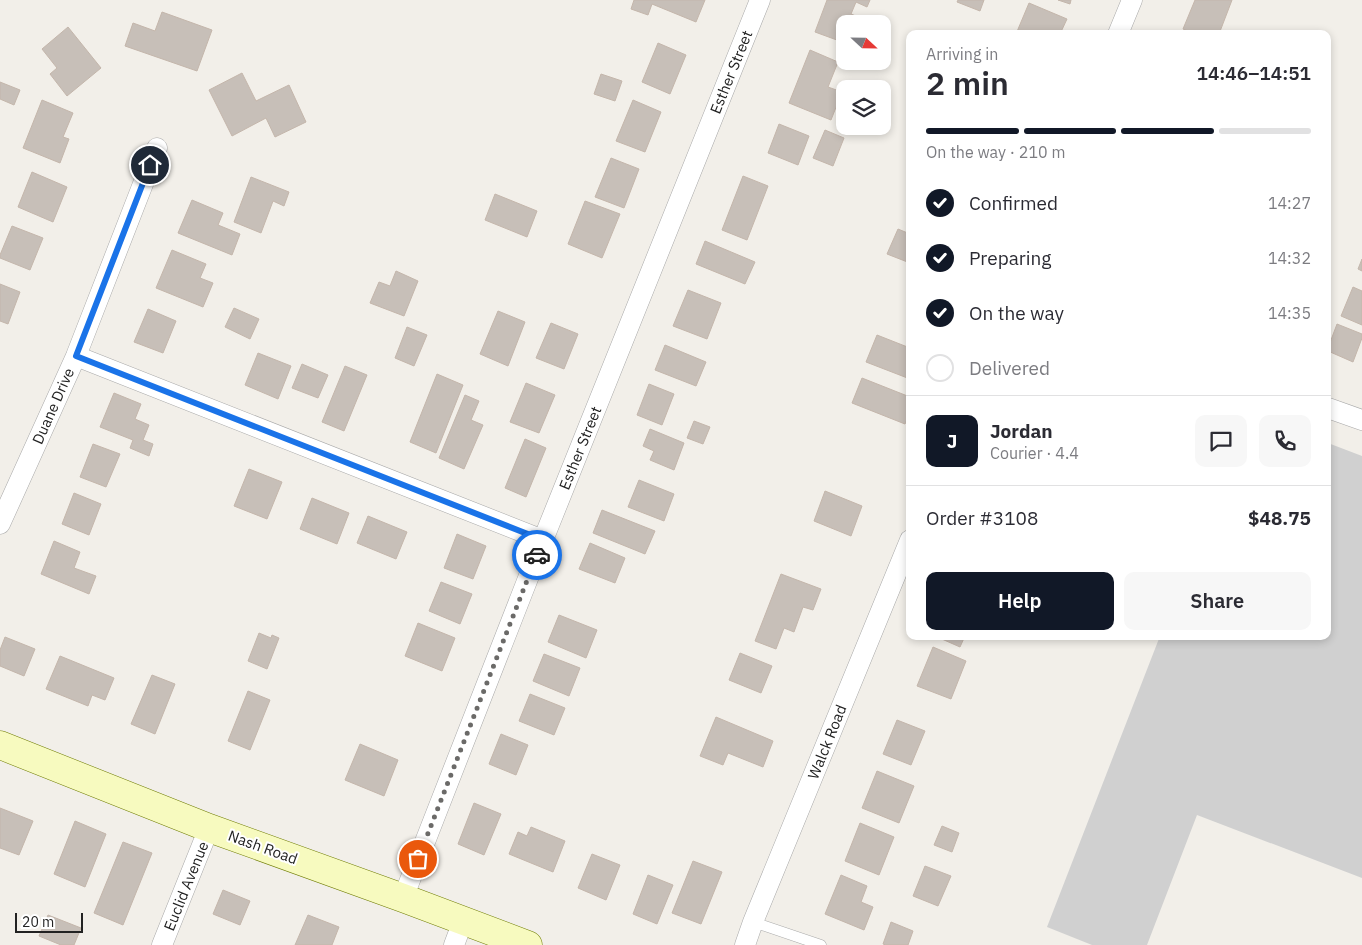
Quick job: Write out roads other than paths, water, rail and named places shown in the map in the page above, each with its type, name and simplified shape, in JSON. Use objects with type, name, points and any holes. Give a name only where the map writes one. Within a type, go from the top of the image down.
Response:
[{"type":"main road","name":"Nash Road","points":[[0,745],[209,828],[403,898],[458,933],[528,945]]},
{"type":"street","name":"Esther Street","points":[[403,898],[543,540],[760,0]]},
{"type":"street","points":[[1120,30],[1132,0]]},
{"type":"street","name":"Duane Drive","points":[[0,524],[76,356],[157,148]]},
{"type":"street","points":[[76,356],[543,540]]},
{"type":"street","points":[[1331,409],[1362,420]]},
{"type":"street","name":"Walck Road","points":[[745,945],[906,550]]},
{"type":"street","name":"Euclid Avenue","points":[[162,945],[209,828]]},
{"type":"lane","points":[[753,922],[821,945]]}]
